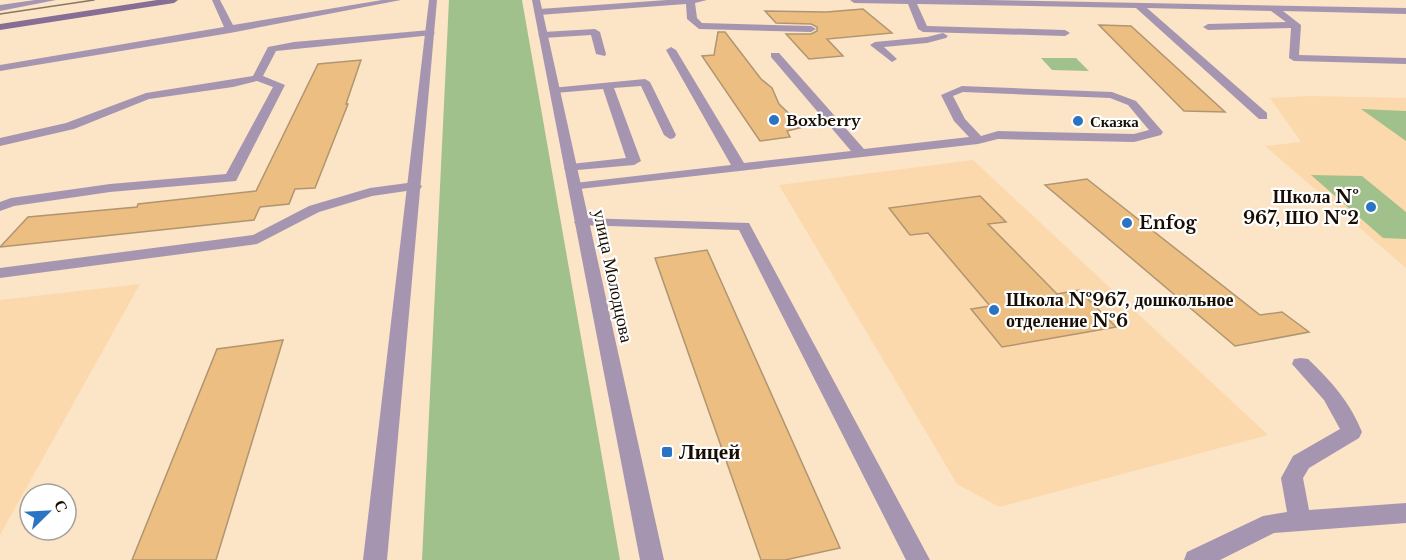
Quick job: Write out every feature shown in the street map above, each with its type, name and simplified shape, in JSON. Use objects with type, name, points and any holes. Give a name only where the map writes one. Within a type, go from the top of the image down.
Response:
[{"type":"main road","points":[[0,20],[129,0]]},
{"type":"main road","points":[[0,27],[174,0]]},
{"type":"street","points":[[0,8],[52,0]]},
{"type":"street","points":[[216,0],[230,30]]},
{"type":"street","points":[[0,68],[397,0]]},
{"type":"street","points":[[375,560],[433,0]]},
{"type":"street","points":[[537,6],[703,0]]},
{"type":"street","points":[[854,0],[1406,10]]},
{"type":"street","points":[[1100,0],[1169,3],[1179,6]]},
{"type":"street","points":[[1222,0],[1232,7]]},
{"type":"street","points":[[1260,0],[1296,25]]},
{"type":"street","points":[[1391,0],[1406,10]]},
{"type":"street","points":[[690,1],[692,19],[699,26],[811,29]]},
{"type":"street","points":[[910,1],[923,29],[1065,33]]},
{"type":"street","name":"улица Молодцова","points":[[537,6],[652,560]]},
{"type":"street","points":[[1139,6],[1263,116]]},
{"type":"street","points":[[1208,27],[1296,25]]},
{"type":"street","points":[[1296,25],[1294,58],[1406,61]]},
{"type":"street","points":[[892,59],[875,45],[927,40],[947,35],[950,30]]},
{"type":"street","points":[[543,35],[595,32],[600,54]]},
{"type":"street","points":[[257,78],[272,50],[294,45],[430,33]]},
{"type":"street","points":[[671,50],[740,168]]},
{"type":"street","points":[[775,55],[860,153]]},
{"type":"street","points":[[0,142],[70,126],[146,96],[257,78],[279,85],[231,178],[110,188],[11,202],[0,207]]},
{"type":"street","points":[[555,90],[645,82],[670,135]]},
{"type":"street","points":[[571,168],[634,161],[608,86]]},
{"type":"street","points":[[575,187],[978,140],[998,135],[1134,138],[1157,132],[1132,103],[1112,95],[962,89],[947,95],[960,121],[978,140]]},
{"type":"street","points":[[0,273],[257,239],[314,210],[370,192],[415,186]]},
{"type":"street","points":[[581,222],[744,226],[918,560]]},
{"type":"street","points":[[1300,521],[1292,478],[1301,462],[1353,432],[1347,416],[1334,395],[1301,364]]},
{"type":"street","points":[[1196,560],[1271,523],[1406,513]]},
{"type":"shaded area","name":"Школа № 967, ШО №2","points":[[1311,96],[1406,98],[1406,268],[1265,146],[1301,142],[1270,98]]},
{"type":"shaded area","name":"Школа №967, дошкольное отделение №6","points":[[973,160],[1268,435],[999,507],[957,484],[779,185]]},
{"type":"shaded area","points":[[140,284],[30,482],[18,482],[18,503],[0,535],[0,300]]},
{"type":"green space","points":[[449,0],[522,0],[620,560],[422,560]]},
{"type":"green space","points":[[1041,58],[1076,58],[1089,71],[1052,70]]},
{"type":"green space","points":[[1361,109],[1406,111],[1406,141]]},
{"type":"green space","points":[[1311,175],[1362,176],[1406,212],[1406,239],[1383,238]]},
{"type":"building","points":[[863,9],[892,33],[827,39],[843,56],[809,59],[786,34],[811,34],[817,31],[817,27],[811,24],[776,23],[765,11],[826,12]]},
{"type":"building","points":[[1099,25],[1131,26],[1225,112],[1184,111]]},
{"type":"building","points":[[718,32],[725,32],[761,79],[772,88],[779,104],[803,127],[787,131],[790,137],[760,141],[702,56],[714,55]]},
{"type":"building","points":[[361,60],[346,104],[348,104],[315,188],[295,189],[289,204],[260,207],[254,220],[0,247],[28,217],[137,207],[138,204],[256,191],[318,64]]},
{"type":"building","points":[[1087,179],[1260,315],[1282,312],[1309,332],[1235,346],[1045,185]]},
{"type":"building","points":[[980,196],[1006,222],[988,224],[1057,294],[1079,290],[1116,327],[1002,347],[971,309],[990,306],[928,233],[910,235],[889,208]]},
{"type":"building","points":[[707,250],[840,548],[785,560],[761,560],[655,258]]},
{"type":"building","points":[[283,340],[216,560],[132,560],[217,349]]},
{"type":"tram line","points":[[0,14],[94,0]]},
{"type":"place","name":"Boxberry","points":[[774,120]]},
{"type":"place","name":"Сказка","points":[[1078,121]]},
{"type":"place","name":"Школа № 967, ШО №2","points":[[1371,207]]},
{"type":"place","name":"Enfog","points":[[1127,223]]},
{"type":"place","name":"Школа №967, дошкольное отделение №6","points":[[994,310]]},
{"type":"place","name":"Лицей","points":[[667,452]]}]
